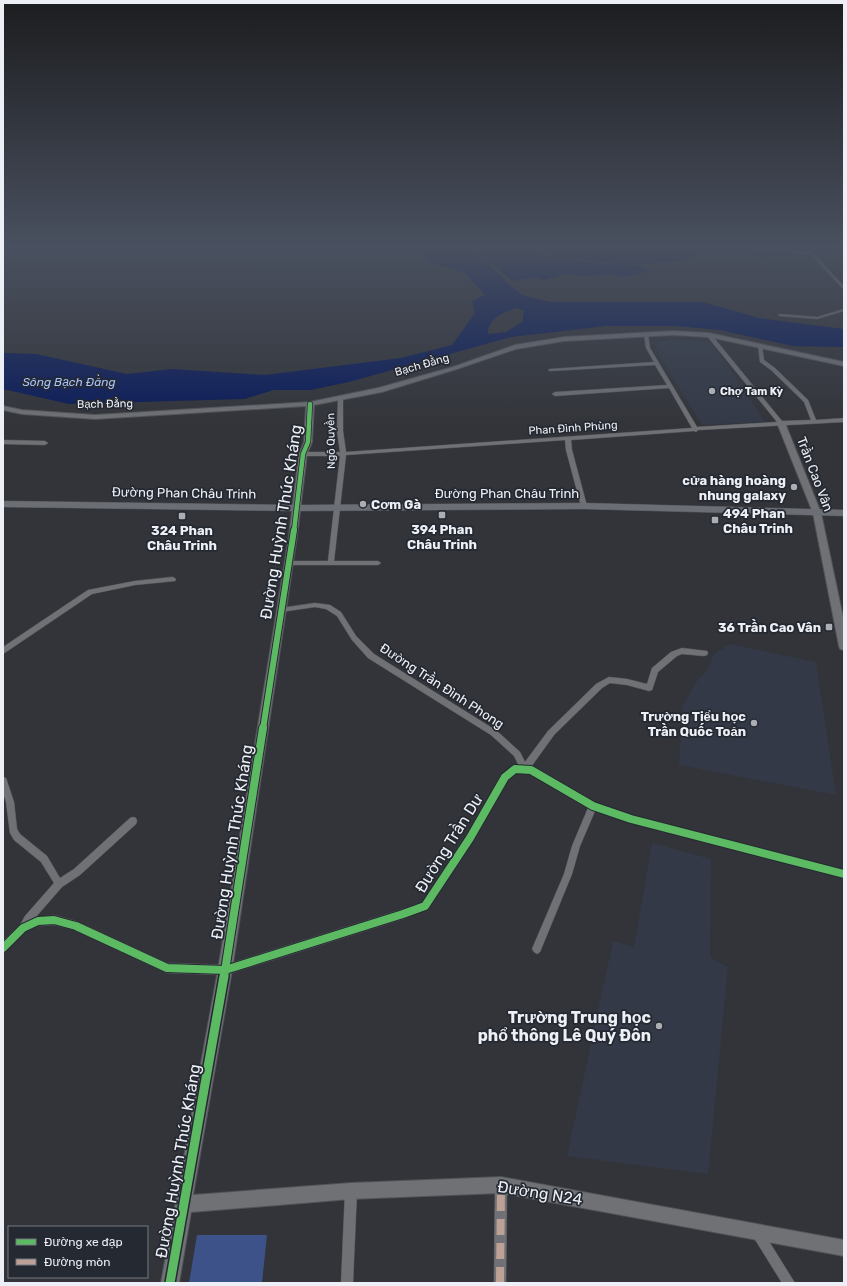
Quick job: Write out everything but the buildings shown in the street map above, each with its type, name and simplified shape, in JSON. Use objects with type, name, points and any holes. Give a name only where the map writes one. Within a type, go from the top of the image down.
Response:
[{"type":"main road","name":"Đường Phan Châu Trinh","points":[[3,504],[296,508],[584,506],[844,513]]},
{"type":"street","points":[[780,315],[818,318],[844,310]]},
{"type":"street","name":"Bạch Đằng","points":[[3,408],[22,412],[95,417],[310,404],[394,385],[516,347],[564,339],[646,334],[673,333],[709,335],[844,364]]},
{"type":"street","points":[[646,334],[648,348],[696,430]]},
{"type":"street","name":"Trần Cao Vân","points":[[709,335],[780,423],[817,513],[844,646]]},
{"type":"street","points":[[760,346],[762,361],[773,369],[806,401],[814,422]]},
{"type":"street","points":[[550,370],[656,363]]},
{"type":"street","points":[[554,394],[670,386]]},
{"type":"street","name":"Ngô Quyền","points":[[330,562],[338,508],[343,454],[340,431],[340,398]]},
{"type":"street","name":"Đường Huỳnh Thúc Kháng","points":[[170,1283],[225,970],[281,610],[303,454],[308,442],[310,404]]},
{"type":"street","name":"Phan Đình Phùng","points":[[303,454],[343,454],[780,423],[844,420]]},
{"type":"street","points":[[568,438],[569,450],[584,506]]},
{"type":"street","points":[[3,442],[44,443]]},
{"type":"street","points":[[288,563],[378,563]]},
{"type":"street","points":[[3,651],[90,592],[135,583],[173,579]]},
{"type":"street","name":"Đường Trần Đình Phong","points":[[281,610],[315,605],[328,607],[339,614],[354,638],[372,656],[494,733],[517,754],[525,769]]},
{"type":"street","points":[[704,653],[682,651],[674,654],[655,670],[649,688],[627,682],[609,680],[599,686],[551,733],[525,769],[531,770],[593,806],[631,819],[844,874]]},
{"type":"street","name":"Đường Trần Dư","points":[[3,948],[23,928],[38,921],[54,920],[76,926],[168,968],[225,970],[257,962],[425,906],[470,838],[506,777],[515,769],[525,769]]},
{"type":"street","points":[[3,781],[10,802],[13,830],[17,837],[44,859],[59,884]]},
{"type":"street","points":[[537,949],[568,874],[576,846],[593,806]]},
{"type":"street","points":[[23,928],[28,919],[59,884],[77,872],[133,821]]},
{"type":"street","points":[[500,1283],[501,1185]]},
{"type":"street","name":"Đường N24","points":[[184,1204],[351,1191],[501,1185],[844,1248]]},
{"type":"street","points":[[347,1283],[351,1191]]},
{"type":"street","points":[[757,1232],[789,1283]]},
{"type":"shaded area","name":"Chợ Tam Kỳ","points":[[675,339],[711,342],[765,422],[702,425],[661,359],[656,348],[657,342]]},
{"type":"shaded area","name":"Trường Tiểu học Trần Quốc Toản","points":[[730,644],[816,662],[836,795],[679,765],[683,705],[697,681],[708,669],[714,654]]},
{"type":"shaded area","name":"Trường Trung học phổ thông Lê Quý Đôn","points":[[652,843],[711,859],[710,957],[728,967],[708,1174],[567,1156],[613,941],[634,947]]},
{"type":"shaded area","points":[[197,1235],[267,1235],[262,1283],[189,1283]]},
{"type":"water","name":"Sông Bạch Đằng","points":[[473,306],[717,306],[759,318],[844,329],[844,347],[793,346],[720,330],[676,326],[606,326],[511,337],[349,382],[311,390],[274,390],[244,399],[69,404],[3,389],[3,353],[36,354],[127,374],[172,369],[265,375],[401,358],[452,345],[475,313]],"holes":[[[517,308],[524,311],[522,322],[506,332],[488,334],[490,324],[498,316]]]},
{"type":"marked path","points":[[500,1283],[501,1185]]},
{"type":"cycle path","points":[[170,1283],[225,970],[293,536],[303,454],[308,442],[310,404]]},
{"type":"cycle path","points":[[3,948],[23,928],[38,921],[54,920],[76,926],[167,968],[225,970],[403,914],[425,906],[470,838],[505,777],[515,769],[531,770],[593,806],[631,819],[844,874]]},
{"type":"place","name":"Chợ Tam Kỳ","points":[[712,391]]},
{"type":"place","name":"cửa hàng hoàng nhung galaxy","points":[[794,487]]},
{"type":"place","name":"Cơm Gà","points":[[363,504]]},
{"type":"place","name":"394 Phan Châu Trinh","points":[[442,515]]},
{"type":"place","name":"324 Phan Châu Trinh","points":[[182,516]]},
{"type":"place","name":"494 Phan Châu Trinh","points":[[715,520]]},
{"type":"place","name":"36 Trần Cao Vân","points":[[829,627]]},
{"type":"place","name":"Trường Tiểu học Trần Quốc Toản","points":[[754,723]]},
{"type":"place","name":"Trường Trung học phổ thông Lê Quý Đôn","points":[[659,1026]]}]
